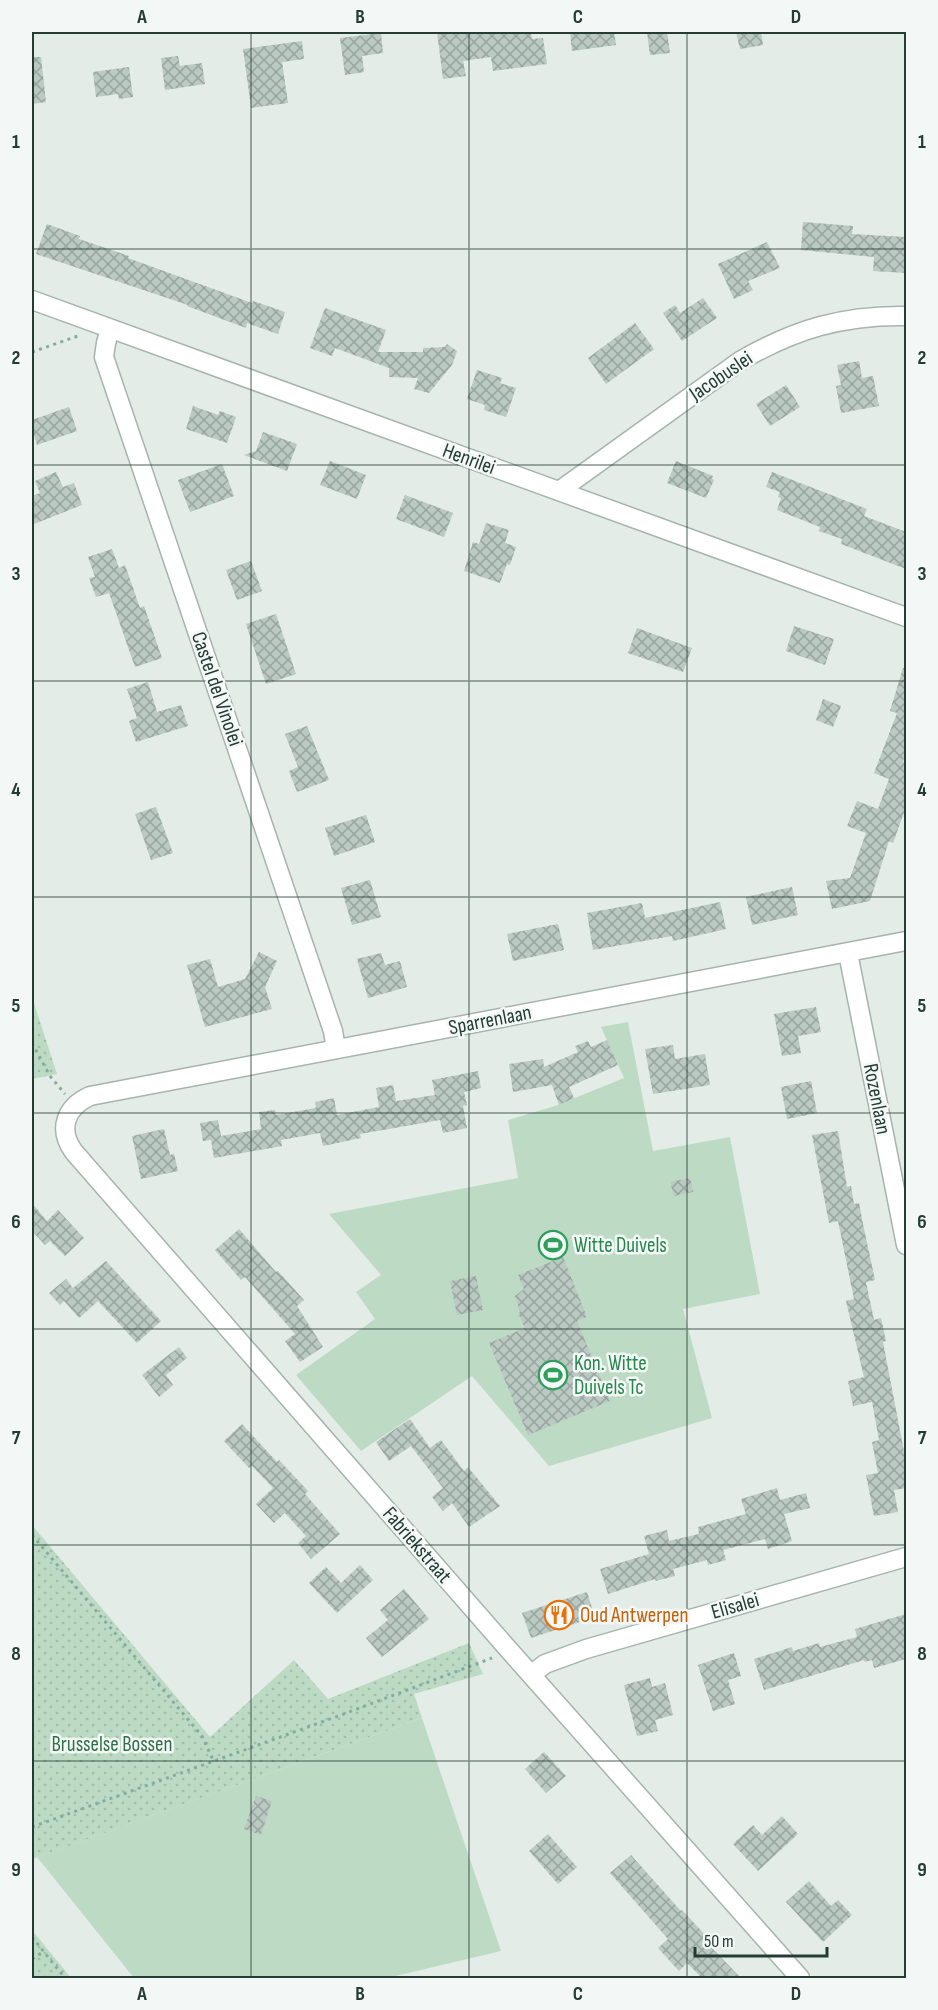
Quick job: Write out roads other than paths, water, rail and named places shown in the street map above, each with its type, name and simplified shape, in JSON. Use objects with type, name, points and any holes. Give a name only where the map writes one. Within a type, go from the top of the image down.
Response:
[{"type":"street","name":"Henrilei","points":[[32,300],[906,617]]},
{"type":"street","name":"Jacobuslei","points":[[559,491],[760,349],[827,323],[873,316],[906,316]]},
{"type":"street","name":"Castel del Vinolei","points":[[110,329],[104,357],[333,1031],[336,1049]]},
{"type":"street","name":"Sparrenlaan","points":[[79,1101],[90,1096],[849,953],[905,938]]},
{"type":"street","name":"Rozenlaan","points":[[849,953],[906,1245]]},
{"type":"street","name":"Fabriekstraat","points":[[79,1101],[70,1111],[65,1129],[68,1144],[74,1152],[509,1650],[800,1978]]},
{"type":"street","name":"Elisalei","points":[[532,1674],[545,1664],[586,1649],[906,1557]]},
{"type":"place","name":"Witte Duivels","points":[[553,1245]]},
{"type":"place","name":"Kon. Witte Duivels Tc","points":[[553,1375]]},
{"type":"place","name":"Oud Antwerpen","points":[[559,1615]]},
{"type":"park label","name":"Brusselse Bossen","points":[[112,1744]]}]
